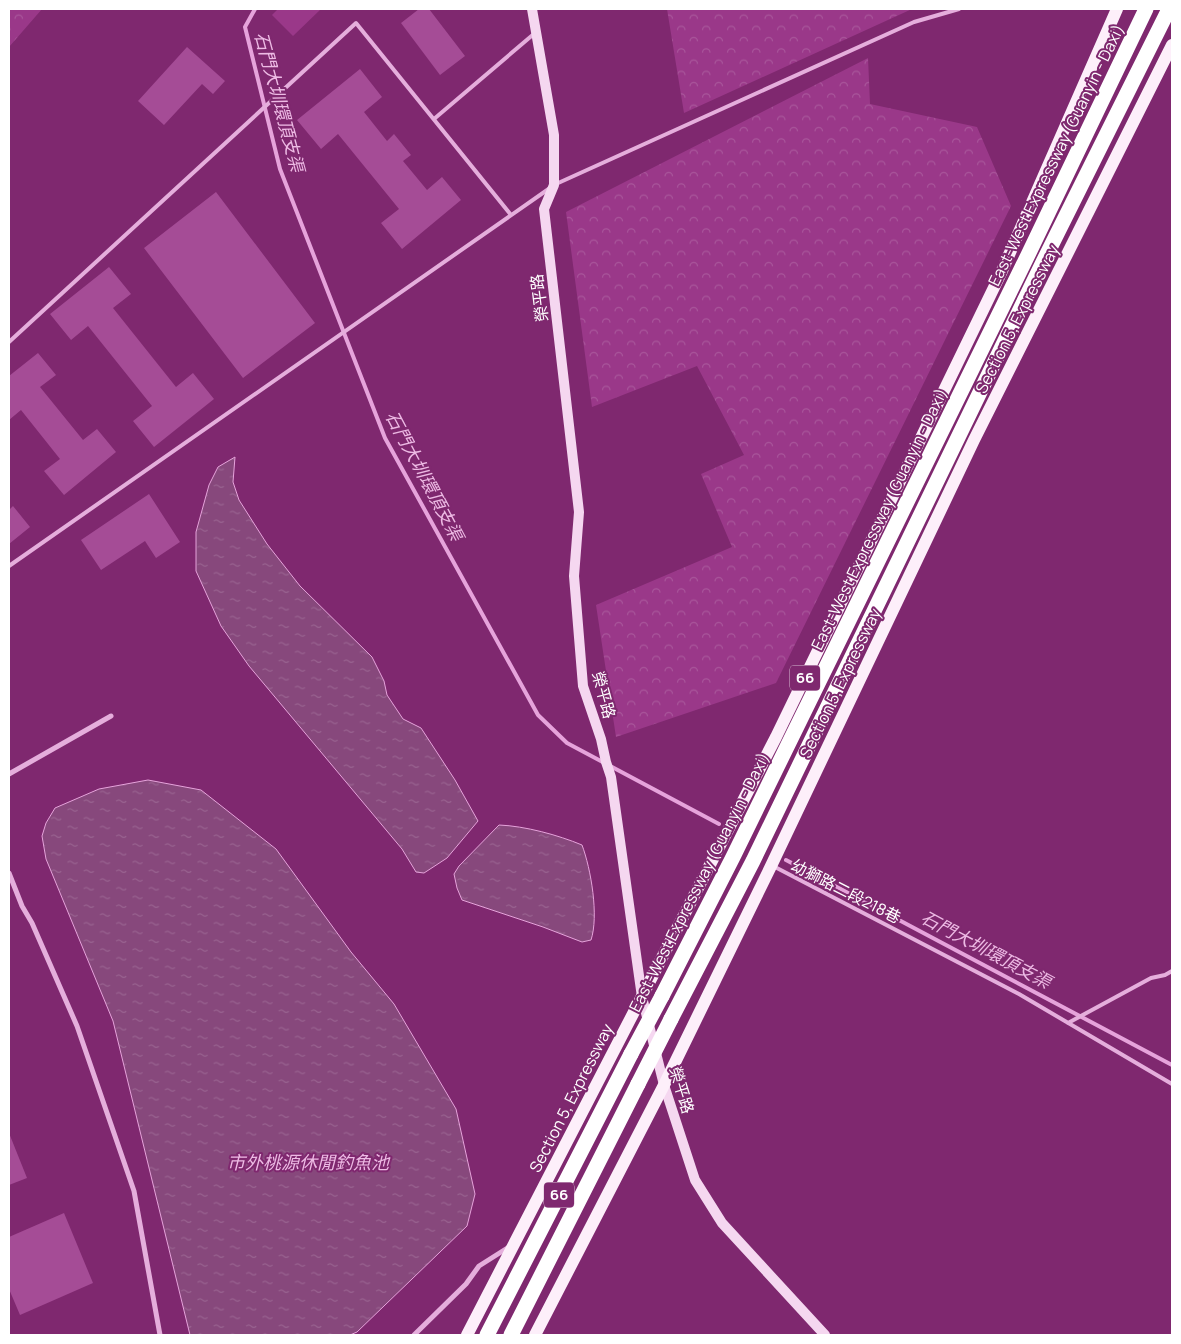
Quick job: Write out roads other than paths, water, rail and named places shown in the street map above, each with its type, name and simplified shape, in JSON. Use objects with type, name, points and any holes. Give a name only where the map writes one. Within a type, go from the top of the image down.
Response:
[{"type":"highway","name":"East-West Expressway (Guanyin - Daxi)","points":[[486,1335],[743,837],[1028,255],[1146,9]]},
{"type":"highway","name":"66","points":[[511,1335],[760,846],[1043,262],[1169,9]]},
{"type":"main road","name":"Section 5, Expressway","points":[[467,1335],[776,737],[996,282],[1117,9]]},
{"type":"main road","name":"Section 5, Expressway","points":[[535,1335],[664,1085],[771,866],[974,440],[1172,45]]},
{"type":"street","name":"榮平路","points":[[532,9],[554,136],[554,186],[544,209],[579,512],[574,576],[583,686],[601,739],[611,777],[642,997],[664,1085],[696,1180],[722,1224],[824,1335]]},
{"type":"street","points":[[9,774],[111,716]]},
{"type":"street","points":[[9,873],[22,906],[32,923],[77,1026],[134,1191],[160,1335]]},
{"type":"street","points":[[414,1335],[466,1284],[479,1266],[514,1245]]},
{"type":"lane","points":[[9,566],[554,186],[914,22],[959,9]]},
{"type":"lane","points":[[9,342],[356,23],[511,215]]},
{"type":"lane","points":[[434,119],[536,32]]},
{"type":"lane","name":"幼獅路二段218巷","points":[[771,866],[1019,994],[1172,1084]]},
{"type":"lane","points":[[1068,1023],[1151,978],[1165,975],[1172,971]]},
{"type":"water","points":[[235,457],[233,482],[239,500],[267,544],[300,586],[372,657],[384,681],[387,695],[403,719],[421,728],[455,780],[478,821],[447,858],[424,873],[416,872],[402,849],[249,666],[221,626],[196,571],[196,532],[209,485],[218,467]]},
{"type":"water","name":"市外桃源休閒釣魚池","points":[[148,780],[201,790],[276,849],[351,952],[394,1004],[456,1109],[475,1194],[467,1226],[357,1332],[350,1335],[190,1335],[113,1021],[46,859],[42,836],[46,823],[55,808],[99,789]]},
{"type":"water","points":[[499,825],[541,832],[582,845],[593,892],[594,918],[591,940],[582,942],[462,900],[454,874],[459,866]]},
{"type":"waterway","name":"石門大圳環頂支渠","points":[[255,9],[245,27],[280,169],[385,438],[538,715],[567,743],[719,824]]},
{"type":"waterway","name":"石門大圳環頂支渠","points":[[786,860],[1172,1065]]}]
